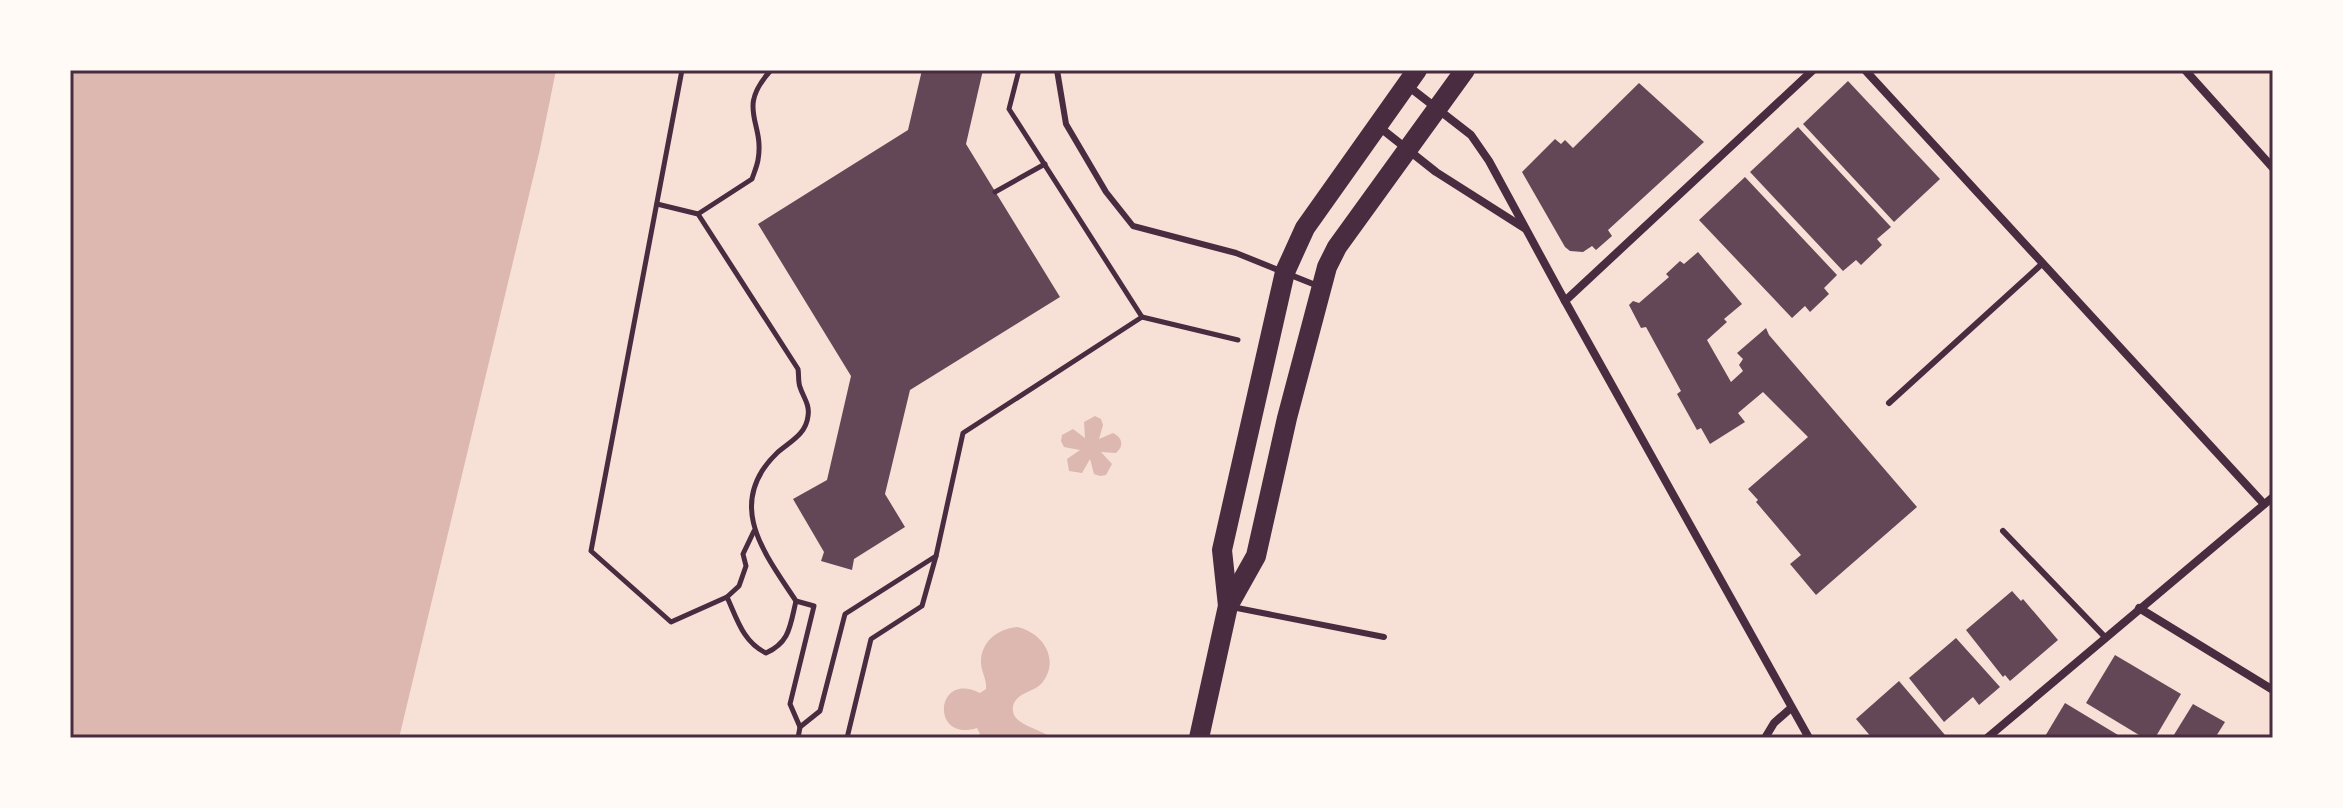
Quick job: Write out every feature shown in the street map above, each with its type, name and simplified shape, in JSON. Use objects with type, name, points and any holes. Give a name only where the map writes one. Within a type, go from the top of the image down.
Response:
[{"type":"main road","points":[[1199,738],[1228,606],[1256,556],[1319,286],[1337,247],[1465,70]]},
{"type":"main road","points":[[1228,606],[1222,550],[1285,272],[1305,228],[1412,77]]},
{"type":"street","points":[[1565,301],[1813,70]]},
{"type":"street","points":[[1865,70],[2264,504]]},
{"type":"street","points":[[2185,70],[2273,168]]},
{"type":"street","points":[[1412,77],[1437,108],[1471,135],[1489,161],[1809,738]]},
{"type":"street","points":[[1378,126],[1436,172],[1525,228]]},
{"type":"street","points":[[1987,738],[2273,497]]},
{"type":"street","points":[[2139,608],[2273,690]]},
{"type":"street","points":[[1765,738],[1774,723],[1791,708]]},
{"type":"lane","points":[[1057,70],[1066,124],[1106,192],[1133,226],[1236,253],[1319,286]]},
{"type":"lane","points":[[1889,403],[2043,263]]},
{"type":"lane","points":[[2003,531],[2105,637]]},
{"type":"lane","points":[[1228,606],[1384,637]]},
{"type":"path","points":[[682,70],[591,551],[671,622],[727,597],[739,586],[745,577],[743,554],[754,531]]},
{"type":"path","points":[[698,214],[752,179],[758,159],[751,110],[760,83],[771,70]]},
{"type":"path","points":[[1019,70],[1009,109],[1142,317],[1238,340]]},
{"type":"path","points":[[995,192],[1045,164]]},
{"type":"path","points":[[657,204],[698,214],[798,369],[800,389],[806,399],[809,415],[805,428],[768,463],[753,497],[754,531],[760,546],[796,601],[814,606],[790,704],[800,727],[798,738]]},
{"type":"path","points":[[847,738],[871,639],[922,606],[963,433],[1142,317]]},
{"type":"path","points":[[800,727],[820,711],[845,614],[936,556]]},
{"type":"path","points":[[727,597],[745,637],[753,647],[766,653],[780,647],[788,634],[796,601]]},
{"type":"shaded area","points":[[70,70],[556,70],[540,149],[399,738],[70,738]]},
{"type":"shaded area","points":[[1095,416],[1101,419],[1103,425],[1099,439],[1113,433],[1120,440],[1120,448],[1116,453],[1101,452],[1112,464],[1106,475],[1094,474],[1090,459],[1082,473],[1069,471],[1067,459],[1080,450],[1064,447],[1062,435],[1073,429],[1085,438],[1084,422]]},
{"type":"shaded area","points":[[1017,627],[1034,634],[1041,641],[1050,665],[1042,683],[1015,701],[1015,716],[1052,738],[976,738],[980,734],[977,728],[962,730],[951,726],[945,717],[947,698],[954,691],[965,689],[980,693],[986,689],[981,662],[984,648],[997,634]]},
{"type":"building","points":[[922,70],[983,70],[966,144],[1060,297],[910,390],[885,494],[905,527],[854,559],[852,570],[821,561],[824,552],[793,499],[827,480],[851,376],[758,224],[908,130]]},
{"type":"building","points":[[1848,81],[1940,179],[1894,222],[1803,124]]},
{"type":"building","points":[[1639,83],[1704,142],[1608,230],[1612,236],[1596,250],[1592,246],[1583,252],[1570,251],[1522,172],[1555,139],[1561,144],[1565,140],[1573,148]]},
{"type":"building","points":[[1798,127],[1891,227],[1877,239],[1882,245],[1861,265],[1856,260],[1843,271],[1750,172]]},
{"type":"building","points":[[1745,177],[1837,275],[1824,288],[1829,294],[1810,312],[1805,306],[1792,318],[1699,220]]},
{"type":"building","points":[[1698,252],[1742,304],[1724,319],[1727,322],[1707,340],[1731,382],[1743,371],[1739,365],[1743,359],[1737,353],[1766,328],[1917,507],[1816,595],[1790,564],[1801,555],[1748,489],[1808,437],[1763,392],[1738,413],[1745,422],[1710,444],[1701,428],[1697,430],[1677,394],[1681,391],[1646,327],[1641,328],[1629,305],[1633,301],[1639,303],[1669,277],[1666,274],[1680,261],[1684,264]]},
{"type":"building","points":[[2012,591],[2021,601],[2023,599],[2058,640],[2010,681],[2005,675],[2003,677],[1966,630]]},
{"type":"building","points":[[1956,638],[2000,687],[1979,705],[1973,697],[1944,722],[1909,678]]},
{"type":"building","points":[[2115,655],[2181,694],[2155,738],[2144,738],[2086,703]]},
{"type":"building","points":[[1899,681],[1945,735],[1942,738],[1872,738],[1856,719]]},
{"type":"building","points":[[2065,703],[2123,738],[2044,738]]},
{"type":"building","points":[[2193,704],[2225,722],[2215,738],[2172,738]]}]
